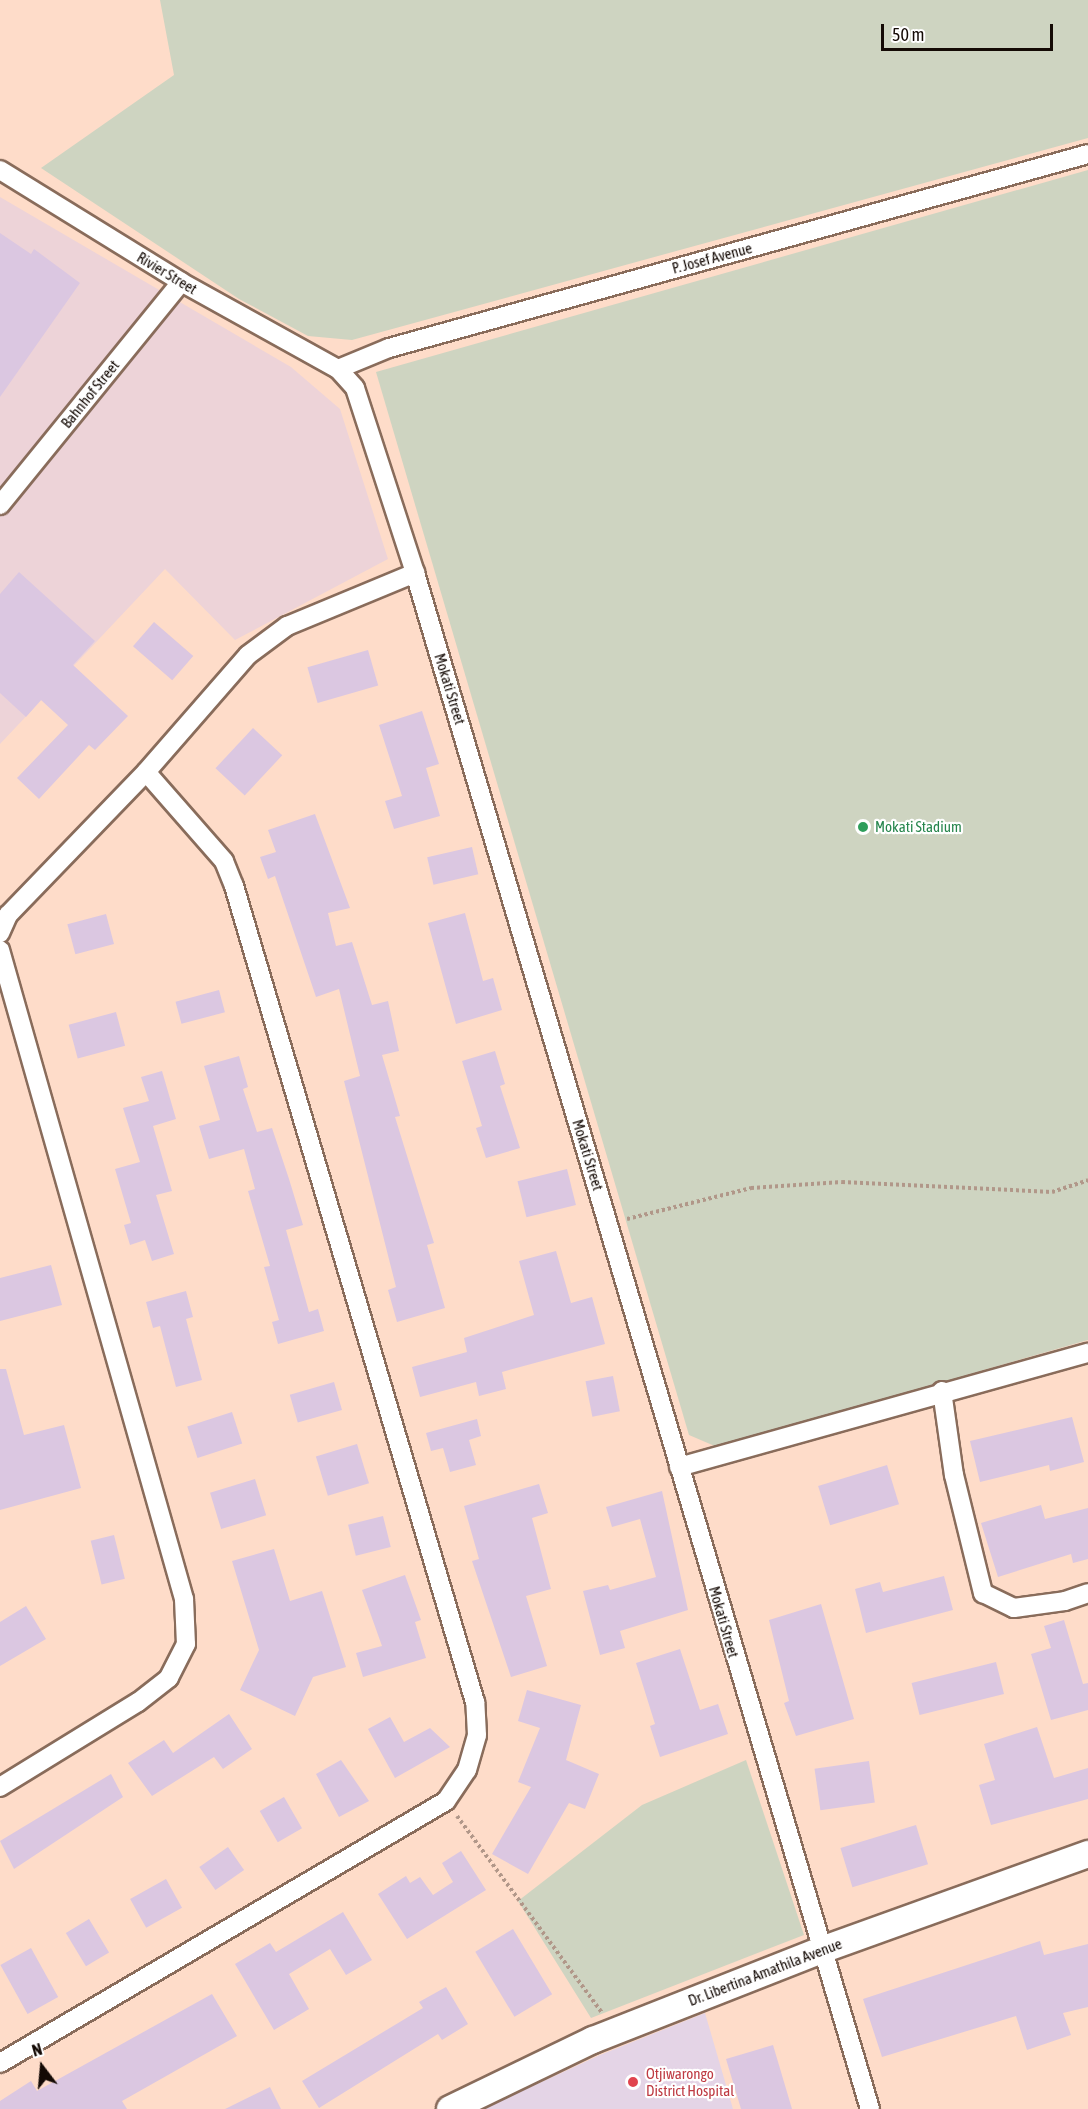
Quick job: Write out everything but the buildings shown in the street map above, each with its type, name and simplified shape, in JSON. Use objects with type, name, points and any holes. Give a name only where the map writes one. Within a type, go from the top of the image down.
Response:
[{"type":"street","name":"P. Josef Avenue","points":[[338,369],[401,345],[1088,154]]},
{"type":"street","name":"Rivier Street","points":[[0,170],[181,282],[338,369]]},
{"type":"street","name":"Bahnhof Street","points":[[0,506],[181,282]]},
{"type":"street","name":"Mokati Street","points":[[338,369],[355,388],[415,573],[870,2109]]},
{"type":"street","points":[[0,933],[8,915],[146,772],[248,655],[287,626],[415,573]]},
{"type":"street","points":[[0,2063],[446,1801],[467,1770],[477,1735],[471,1690],[234,886],[224,861],[146,772]]},
{"type":"street","points":[[0,950],[184,1599],[186,1644],[169,1678],[0,1787]]},
{"type":"street","points":[[679,1467],[942,1391],[1088,1353]]},
{"type":"street","points":[[942,1391],[954,1475],[983,1593],[1014,1608],[1065,1601],[1088,1593]]},
{"type":"street","name":"Dr. Libertina Amathila Avenue","points":[[450,2109],[615,2031],[824,1948],[1088,1854]]},
{"type":"path","points":[[608,1224],[751,1188],[842,1182],[1052,1192],[1088,1180]]},
{"type":"path","points":[[446,1801],[615,2031]]},
{"type":"shaded area","points":[[0,197],[291,367],[340,409],[388,559],[235,640],[165,569],[0,744]]},
{"type":"shaded area","name":"Otjiwarongo District Hospital","points":[[705,2013],[733,2109],[483,2109],[600,2055]]},
{"type":"green space","points":[[160,0],[1088,0],[1088,138],[352,340],[308,336],[239,299],[41,168],[174,75]]},
{"type":"green space","points":[[1088,170],[1088,1340],[717,1447],[689,1435],[376,372]]},
{"type":"green space","points":[[746,1760],[804,1935],[591,2018],[518,1901],[642,1805]]},
{"type":"place","name":"Mokati Stadium","points":[[863,827]]},
{"type":"place","name":"Otjiwarongo District Hospital","points":[[633,2082]]}]
